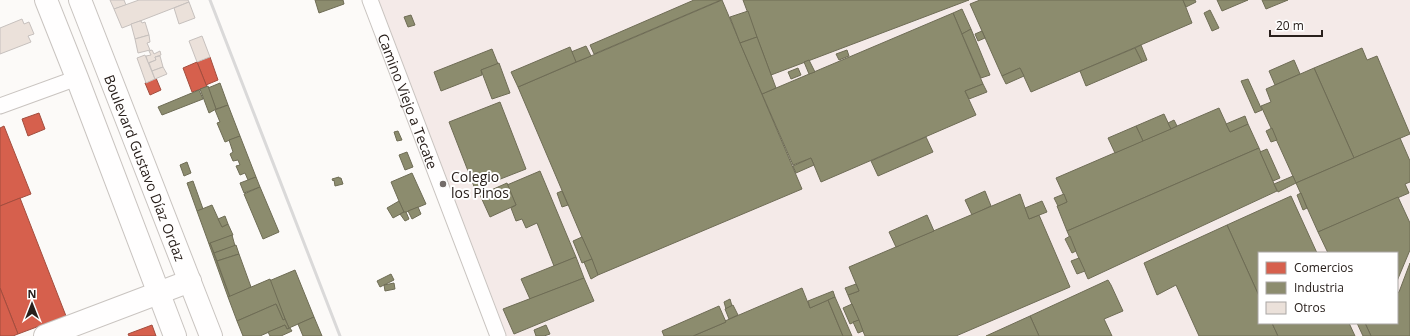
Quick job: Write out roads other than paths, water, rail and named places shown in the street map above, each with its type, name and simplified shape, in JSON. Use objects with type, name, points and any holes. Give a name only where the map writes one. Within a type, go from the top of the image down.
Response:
[{"type":"main road","points":[[46,0],[175,336]]},
{"type":"main road","name":"Boulevard Gustavo Díaz Ordaz","points":[[80,0],[211,336]]},
{"type":"main road","points":[[45,336],[190,281]]},
{"type":"street","name":"Camino Viejo a Tecate","points":[[370,0],[498,336]]},
{"type":"street","points":[[0,106],[77,78]]},
{"type":"railway","points":[[210,0],[340,336]]},
{"type":"place","name":"Colegio los Pinos","points":[[443,184]]}]
